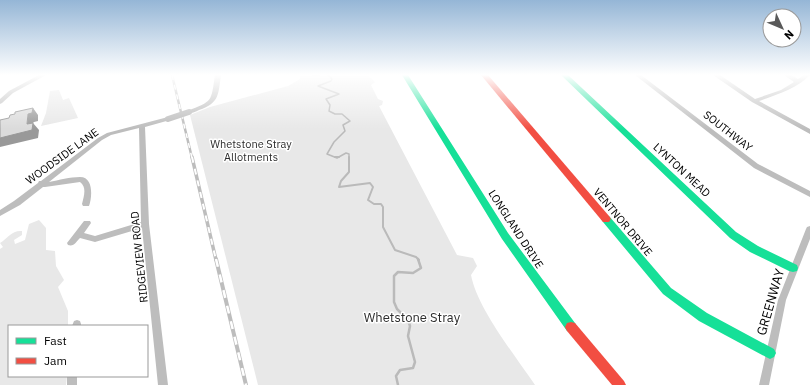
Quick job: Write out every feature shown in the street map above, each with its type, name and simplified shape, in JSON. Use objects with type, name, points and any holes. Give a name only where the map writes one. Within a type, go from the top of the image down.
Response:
[{"type":"street","points":[[0,102],[10,93]]},
{"type":"street","name":"WOODSIDE LANE","points":[[0,213],[100,138],[168,119],[206,106],[214,99],[215,93]]},
{"type":"street","name":"LONGLAND DRIVE","points":[[416,93],[541,289],[583,344],[620,385]]},
{"type":"street","name":"VENTNOR DRIVE","points":[[499,93],[667,290],[684,306],[701,317],[770,354]]},
{"type":"street","name":"LYNTON MEAD","points":[[583,93],[733,236],[794,268]]},
{"type":"street","name":"SOUTHWAY","points":[[661,93],[756,166],[810,194]]},
{"type":"street","points":[[743,93],[783,119],[810,132]]},
{"type":"street","points":[[754,100],[777,93]]},
{"type":"street","name":"RIDGEVIEW ROAD","points":[[142,126],[146,224],[163,385]]},
{"type":"street","points":[[41,183],[45,185],[81,179],[86,181],[88,184],[86,204]]},
{"type":"street","points":[[71,243],[87,223]]},
{"type":"street","points":[[78,235],[95,239],[146,224]]},
{"type":"street","name":"GREENWAY","points":[[764,385],[782,300],[810,229]]},
{"type":"green space","points":[[50,93],[60,93],[63,100],[69,98],[78,118],[41,126],[46,113]]},
{"type":"green space","points":[[262,93],[375,93],[378,99],[383,101],[382,105],[379,106],[457,255],[473,258],[477,266],[471,275],[481,302],[489,317],[535,385],[258,385],[190,115],[210,107]]},
{"type":"green space","points":[[39,220],[46,228],[46,250],[55,251],[56,266],[64,280],[58,287],[68,311],[68,325],[8,325],[8,377],[67,377],[66,385],[0,385],[0,249],[3,247],[0,243],[12,233],[18,231],[22,231],[22,235],[14,240],[15,244],[25,240],[29,224]]},
{"type":"building","points":[[33,108],[32,113],[28,114],[27,124],[33,123],[32,130],[0,138],[0,120],[9,118],[10,115],[15,114],[15,112]]},
{"type":"waterway","points":[[336,93],[339,94],[326,99],[330,105],[329,111],[335,114],[342,114],[350,121],[343,125],[345,131],[334,142],[327,154],[337,158],[339,157]]},
{"type":"waterway","points":[[339,157],[346,153],[349,154],[349,172],[341,181],[339,187],[370,183],[373,187],[368,200],[374,204],[381,204],[383,207],[383,227],[395,250],[418,259]]},
{"type":"waterway","points":[[398,385],[396,376],[400,370],[413,368],[415,362],[408,336],[410,326],[408,320],[397,309],[394,302],[394,276],[398,272],[413,273],[421,268],[418,259]]},
{"type":"railway","points":[[176,93],[192,158]]},
{"type":"railway","points":[[192,157],[216,260]]},
{"type":"railway","points":[[216,259],[246,385]]},
{"type":"traffic: fast","points":[[416,93],[505,236],[571,327]]},
{"type":"traffic: fast","points":[[583,93],[733,235],[754,249],[793,268]]},
{"type":"traffic: fast","points":[[606,219],[667,291],[703,317],[770,353]]},
{"type":"traffic: jam","points":[[499,93],[606,219]]},
{"type":"traffic: jam","points":[[571,327],[620,385]]},
{"type":"park label","name":"Whetstone Stray Allotments","points":[[251,150]]},
{"type":"park label","name":"Whetstone Stray","points":[[412,317]]}]
